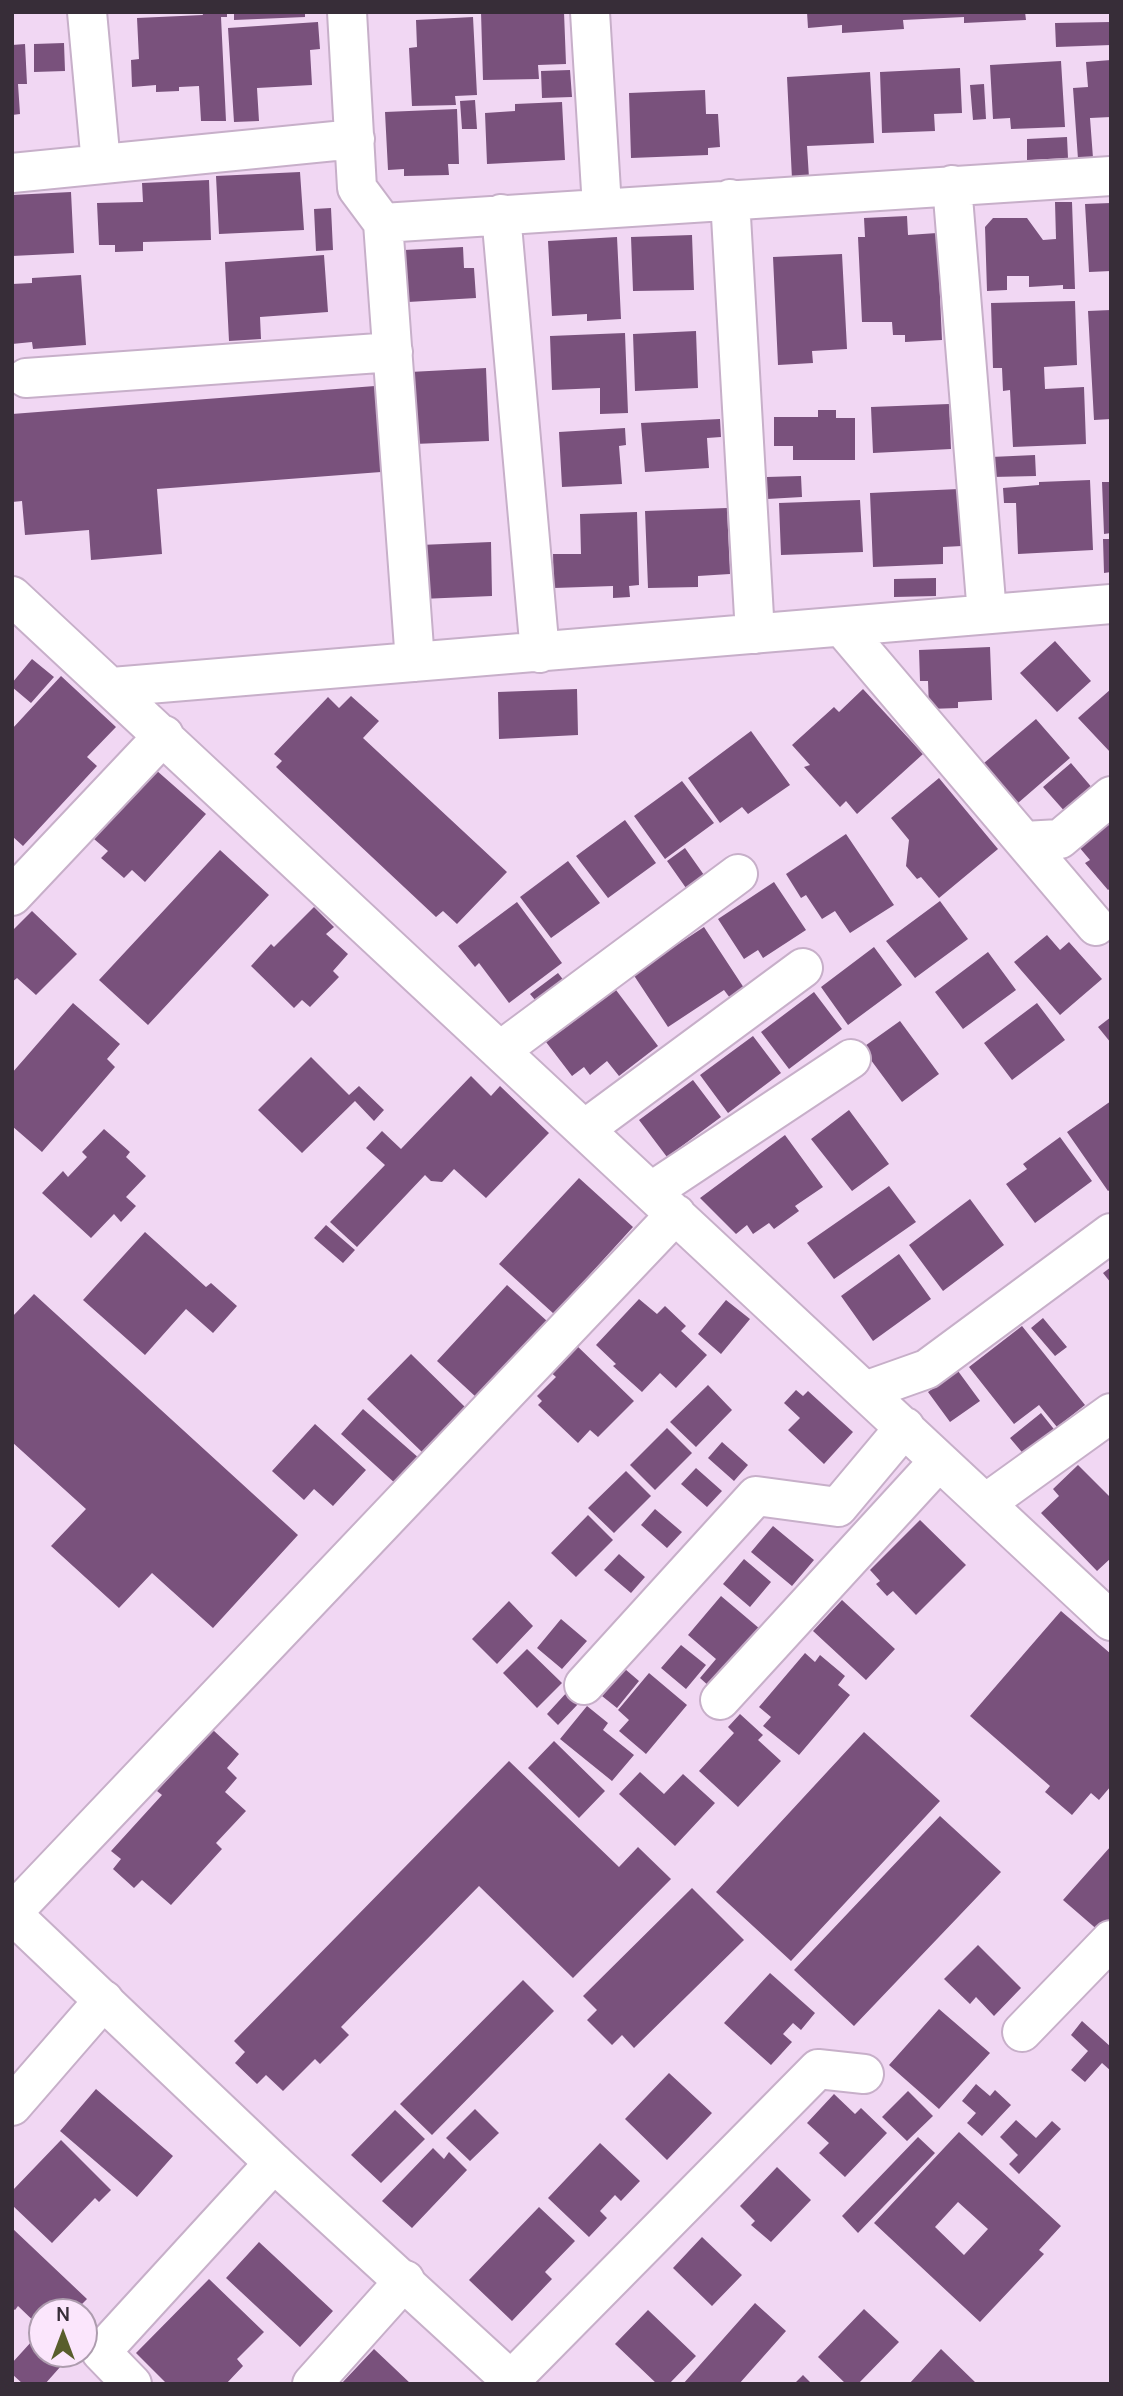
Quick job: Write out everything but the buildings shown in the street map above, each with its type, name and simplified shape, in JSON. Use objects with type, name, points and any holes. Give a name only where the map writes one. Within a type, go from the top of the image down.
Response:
[{"type":"street","points":[[87,12],[101,164]]},
{"type":"street","points":[[347,12],[357,188],[383,223],[415,662]]},
{"type":"street","points":[[590,12],[603,207]]},
{"type":"street","points":[[12,173],[355,139]]},
{"type":"street","points":[[383,223],[1111,176]]},
{"type":"street","points":[[952,185],[987,614]]},
{"type":"street","points":[[730,199],[755,634]]},
{"type":"street","points":[[501,214],[540,653]]},
{"type":"street","points":[[26,378],[393,352]]},
{"type":"street","points":[[12,596],[939,1461],[1103,1602]]},
{"type":"street","points":[[112,687],[1111,604]]},
{"type":"street","points":[[842,627],[1096,926]]},
{"type":"street","points":[[12,896],[164,735]]},
{"type":"street","points":[[1024,841],[1060,839],[1111,796]]},
{"type":"street","points":[[501,1050],[738,874]]},
{"type":"street","points":[[585,1129],[803,968]]},
{"type":"street","points":[[851,1059],[664,1203],[12,1913],[274,2163],[405,2280],[513,2382],[817,2069],[864,2074]]},
{"type":"street","points":[[865,1391],[927,1369],[1111,1233]]},
{"type":"street","points":[[986,1503],[1111,1413]]},
{"type":"street","points":[[584,1685],[756,1496],[838,1507],[905,1427]]},
{"type":"street","points":[[720,1700],[939,1461]]},
{"type":"street","points":[[1022,2032],[1111,1940]]},
{"type":"street","points":[[12,2106],[104,2000]]},
{"type":"street","points":[[132,2384],[101,2352],[274,2163]]},
{"type":"street","points":[[312,2384],[405,2280]]}]
